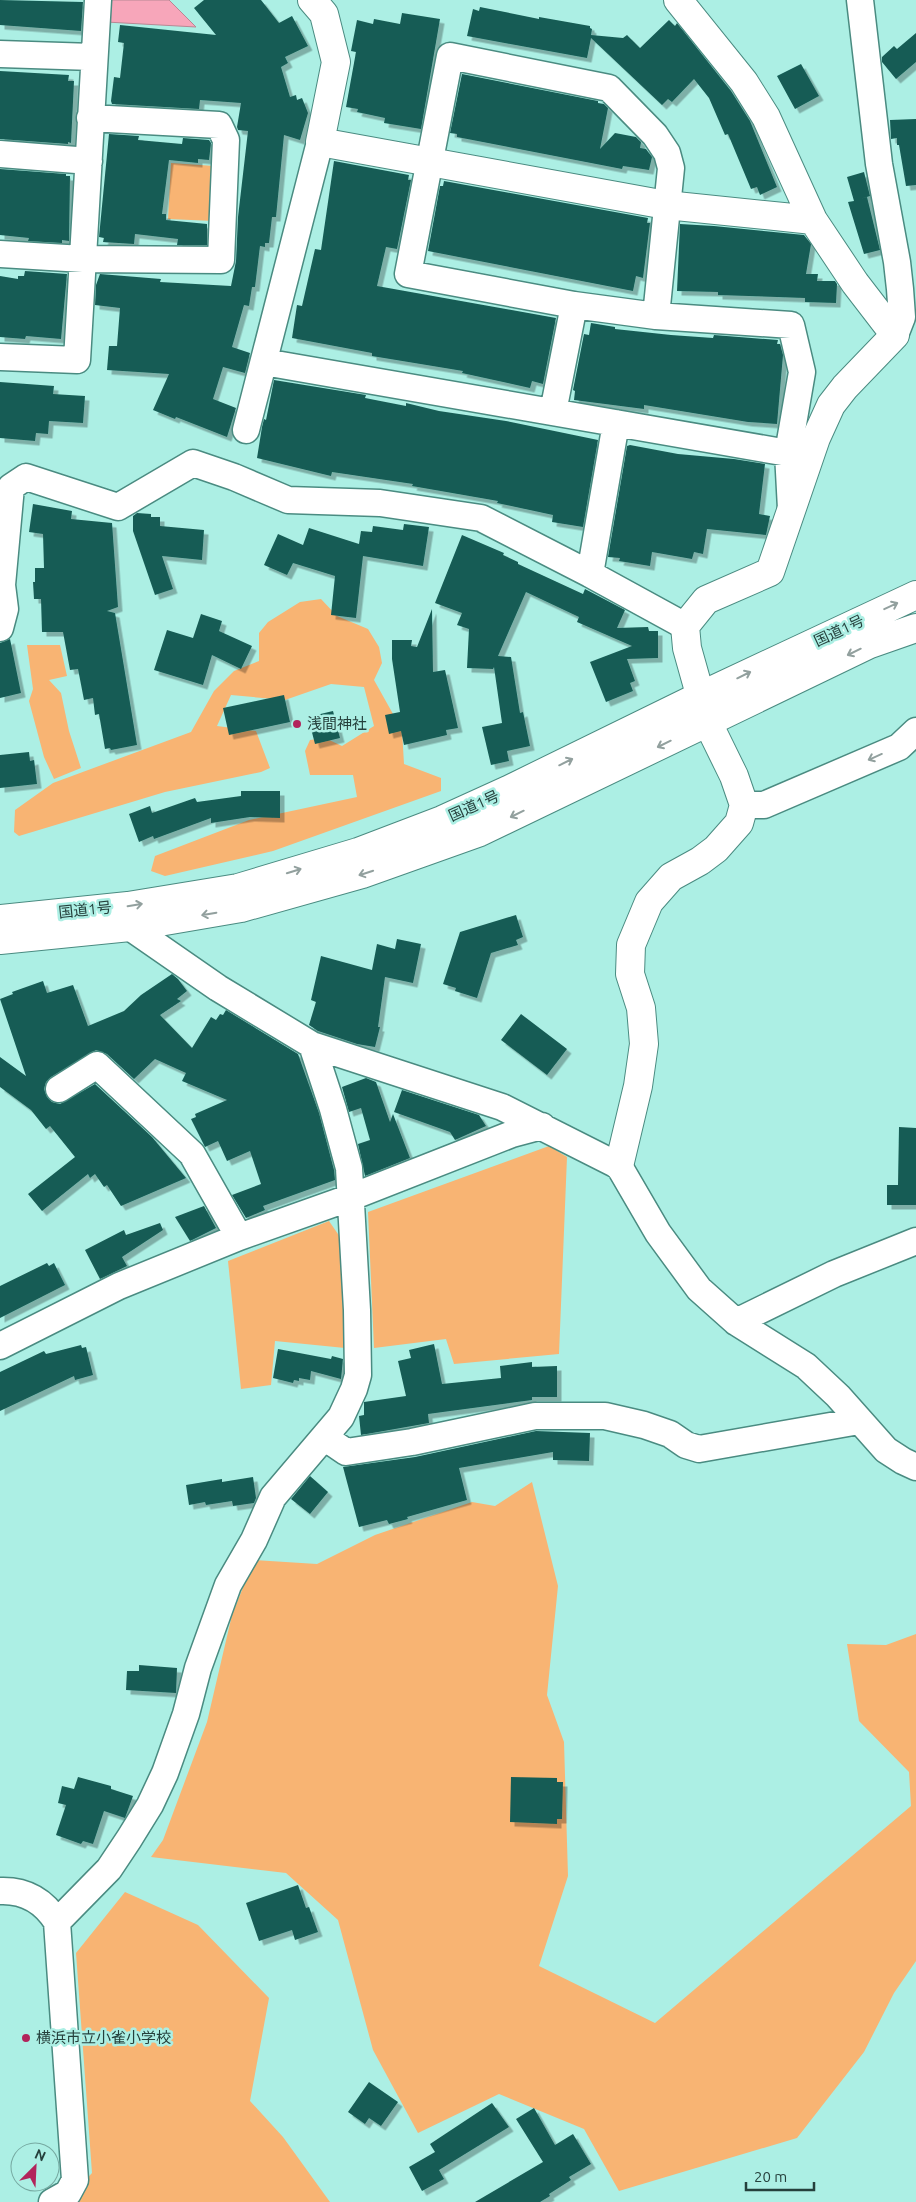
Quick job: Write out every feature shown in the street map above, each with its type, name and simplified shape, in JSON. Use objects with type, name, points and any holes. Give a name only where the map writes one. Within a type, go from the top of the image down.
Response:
[{"type":"main road","points":[[312,0],[324,14],[336,62],[320,142],[666,205],[813,220]]},
{"type":"main road","points":[[619,1166],[638,1086],[644,1044],[641,1008],[630,974],[631,945],[650,902],[671,877],[700,861],[716,849],[738,823],[744,805],[734,776],[708,723],[687,648],[685,626],[706,600],[770,572],[816,438],[831,405],[845,387],[895,335],[855,283],[813,220],[766,117],[744,82],[678,0]]},
{"type":"main road","name":"国道1号","points":[[0,919],[128,906],[238,888],[358,852],[442,820],[500,794],[700,696],[916,595]]},
{"type":"main road","name":"国道1号","points":[[0,940],[130,928],[241,908],[371,871],[480,832],[870,644],[916,628]]},
{"type":"street","points":[[0,357],[77,360],[98,0]]},
{"type":"street","points":[[860,0],[879,164],[897,262],[908,284],[902,316],[895,335]]},
{"type":"street","points":[[0,54],[94,57]]},
{"type":"street","points":[[656,316],[671,168],[667,153],[655,135],[609,88],[450,56],[408,274],[574,305],[656,316],[791,325],[802,372],[788,453],[791,512]]},
{"type":"street","points":[[0,254],[83,259],[221,260],[226,140],[219,125],[90,118]]},
{"type":"street","points":[[246,430],[320,142]]},
{"type":"street","points":[[0,154],[89,160]]},
{"type":"street","points":[[553,412],[574,305]]},
{"type":"street","points":[[264,362],[788,453]]},
{"type":"street","points":[[590,574],[616,423]]},
{"type":"street","points":[[0,628],[5,609],[2,585],[12,487],[26,477],[118,506],[193,464],[288,500],[380,503],[481,518],[590,574],[685,626]]},
{"type":"street","points":[[744,805],[764,806],[899,747],[916,731]]},
{"type":"street","points":[[130,928],[218,988],[312,1045],[502,1107],[619,1166],[658,1233],[699,1289],[736,1322],[806,1366],[838,1396],[858,1421],[886,1450],[903,1462],[916,1467]]},
{"type":"street","points":[[56,1922],[109,1869],[150,1805],[165,1773],[186,1714],[198,1668],[228,1585],[254,1540],[273,1497],[324,1437],[348,1404],[358,1375],[357,1310],[349,1198],[349,1168],[333,1109],[312,1045]]},
{"type":"street","points":[[59,1089],[97,1065],[192,1154],[239,1237]]},
{"type":"street","points":[[0,1346],[119,1286],[239,1237],[349,1198],[512,1134],[542,1126]]},
{"type":"street","points":[[736,1322],[834,1274],[916,1241]]},
{"type":"street","points":[[324,1437],[346,1452],[412,1442],[536,1416],[605,1416],[644,1425],[670,1434],[686,1445],[700,1449],[858,1421]]},
{"type":"street","points":[[0,1891],[18,1892],[37,1900],[50,1910],[56,1922],[75,2180],[68,2199]]},
{"type":"shaded area","points":[[109,0],[169,0],[196,27],[106,22]]},
{"type":"shaded area","points":[[171,163],[215,166],[214,221],[168,219]]},
{"type":"shaded area","points":[[321,599],[337,616],[368,629],[379,647],[382,663],[374,680],[402,730],[404,764],[441,778],[441,791],[273,851],[165,876],[151,871],[155,856],[249,820],[357,797],[353,775],[310,775],[305,751],[310,740],[325,738],[342,746],[374,726],[364,687],[331,684],[285,700],[231,695],[217,726],[256,731],[270,768],[261,772],[165,792],[19,836],[14,832],[15,810],[53,783],[191,732],[214,691],[234,671],[259,661],[259,633],[268,622],[300,602]]},
{"type":"shaded area","points":[[27,645],[60,645],[67,676],[49,680],[61,693],[69,731],[81,768],[54,779],[44,757],[29,701],[33,689]]},
{"type":"shaded area","points":[[549,1146],[567,1157],[559,1354],[454,1364],[446,1339],[374,1348],[368,1212]]},
{"type":"shaded area","points":[[329,1221],[340,1237],[345,1348],[275,1341],[271,1385],[241,1389],[228,1261]]},
{"type":"shaded area","points":[[532,1482],[558,1586],[547,1695],[564,1742],[568,1876],[539,1966],[655,2023],[911,1806],[909,1772],[859,1721],[847,1644],[886,1645],[916,1634],[916,1961],[894,1993],[864,2052],[797,2138],[619,2191],[584,2129],[499,2094],[418,2133],[373,2050],[338,1920],[286,1873],[151,1857],[163,1840],[207,1722],[232,1615],[254,1560],[317,1564],[375,1535],[472,1502],[495,1506]]},
{"type":"shaded area","points":[[125,1892],[198,1925],[269,1998],[250,2101],[283,2137],[330,2202],[65,2202],[92,2173],[76,1953]]},
{"type":"building","points":[[0,0],[83,2],[81,31],[0,25]]},
{"type":"building","points":[[204,0],[261,0],[279,23],[292,16],[308,46],[285,57],[288,63],[281,67],[290,97],[296,95],[297,100],[302,98],[308,113],[300,140],[284,135],[276,217],[272,217],[269,243],[265,243],[265,247],[260,246],[255,287],[252,287],[249,306],[244,305],[232,347],[250,353],[245,373],[223,367],[213,399],[236,408],[227,437],[153,410],[169,374],[107,370],[109,346],[117,346],[120,308],[95,305],[96,285],[100,274],[161,279],[160,282],[231,286],[236,261],[238,217],[248,131],[238,130],[237,127],[241,103],[200,100],[199,109],[112,104],[111,101],[114,77],[120,78],[124,43],[118,42],[120,25],[216,35],[194,8]]},
{"type":"building","points":[[480,7],[539,19],[539,17],[590,26],[592,29],[591,35],[623,38],[627,35],[640,48],[669,20],[675,26],[677,23],[731,91],[750,121],[777,187],[760,195],[757,187],[751,189],[728,134],[725,135],[709,98],[694,79],[672,102],[668,99],[662,105],[591,38],[587,58],[467,36],[473,9],[479,11]]},
{"type":"building","points":[[402,13],[440,19],[421,129],[384,123],[385,118],[357,112],[358,109],[346,107],[356,52],[351,51],[357,20],[373,24],[374,19],[400,24]]},
{"type":"building","points":[[916,33],[916,62],[896,79],[882,62],[882,57],[894,46],[897,49]]},
{"type":"building","points":[[801,64],[819,96],[795,109],[777,76]]},
{"type":"building","points":[[0,71],[69,75],[68,81],[74,81],[71,143],[0,139]]},
{"type":"building","points":[[462,74],[598,101],[598,103],[604,104],[608,108],[600,149],[615,133],[636,137],[641,142],[640,148],[646,149],[652,157],[649,170],[623,166],[622,169],[457,137],[457,134],[450,133]]},
{"type":"building","points":[[916,119],[916,185],[906,186],[897,138],[891,139],[890,120]]},
{"type":"building","points":[[109,134],[139,136],[138,140],[182,144],[183,138],[209,140],[211,143],[209,160],[198,159],[198,163],[169,160],[162,214],[166,214],[166,220],[207,224],[207,245],[177,245],[178,239],[135,234],[134,244],[103,242],[104,238],[99,237]]},
{"type":"building","points":[[334,161],[409,175],[408,180],[411,180],[397,249],[386,247],[377,286],[556,318],[543,384],[532,381],[530,388],[462,373],[463,371],[372,356],[372,353],[292,338],[297,305],[302,306],[315,249],[321,250]]},
{"type":"building","points":[[0,169],[66,174],[66,176],[70,176],[69,241],[62,240],[62,243],[28,241],[29,238],[0,235]]},
{"type":"building","points":[[864,172],[870,196],[860,199],[867,197],[880,250],[864,254],[848,202],[854,201],[847,177]]},
{"type":"building","points":[[444,181],[648,218],[647,223],[650,223],[643,278],[636,276],[633,291],[428,251],[440,186],[443,186]]},
{"type":"building","points":[[680,224],[804,235],[811,244],[806,274],[818,274],[817,281],[835,281],[837,284],[836,303],[805,302],[805,298],[718,295],[718,292],[677,291]]},
{"type":"building","points":[[25,271],[67,274],[61,339],[26,336],[25,339],[0,337],[0,276],[18,279],[18,276],[24,276]]},
{"type":"building","points":[[591,323],[615,327],[615,329],[671,335],[713,338],[714,335],[778,340],[777,344],[780,344],[783,355],[777,424],[748,422],[644,405],[644,409],[574,400],[575,391],[573,390],[584,334],[589,335]]},
{"type":"building","points":[[274,380],[366,395],[365,398],[406,406],[406,403],[439,411],[506,421],[598,440],[583,527],[552,522],[553,515],[497,503],[498,501],[412,486],[413,484],[332,472],[331,476],[257,458],[262,427],[264,419],[266,420]]},
{"type":"building","points":[[0,382],[54,386],[53,394],[85,396],[83,423],[49,421],[48,434],[36,433],[35,441],[0,438]]},
{"type":"building","points":[[627,446],[678,454],[765,464],[759,514],[770,516],[766,535],[707,529],[703,554],[694,552],[692,559],[652,552],[650,566],[619,561],[620,558],[608,557]]},
{"type":"building","points":[[33,504],[72,511],[71,519],[112,523],[118,607],[107,611],[115,613],[137,745],[111,750],[110,748],[105,749],[99,714],[95,715],[93,698],[84,700],[78,669],[70,670],[63,632],[42,632],[41,599],[34,599],[33,582],[35,582],[35,568],[44,568],[43,534],[29,532]]},
{"type":"building","points":[[137,513],[151,514],[151,517],[160,517],[160,526],[204,530],[202,560],[162,556],[173,589],[155,595],[133,531],[133,516]]},
{"type":"building","points":[[404,524],[429,527],[423,566],[363,556],[356,618],[331,615],[335,576],[293,563],[287,575],[264,565],[278,534],[303,545],[309,528],[359,544],[361,531],[372,532],[373,526],[403,530]]},
{"type":"building","points":[[462,535],[504,553],[503,555],[518,562],[518,564],[583,594],[585,589],[625,610],[617,628],[648,627],[649,631],[658,631],[658,658],[627,659],[635,681],[630,683],[633,691],[606,702],[590,662],[632,646],[577,622],[579,617],[526,592],[498,656],[511,657],[520,713],[523,712],[530,746],[507,751],[509,761],[491,765],[482,727],[502,723],[494,667],[493,669],[467,668],[469,629],[457,625],[462,613],[435,603]]},
{"type":"building","points":[[432,609],[433,672],[445,670],[458,728],[446,730],[447,735],[404,745],[401,731],[389,734],[385,715],[400,712],[392,659],[392,640],[412,640],[411,646],[417,647]]},
{"type":"building","points":[[201,614],[222,621],[219,631],[252,646],[241,669],[212,655],[203,685],[154,670],[167,630],[193,638]]},
{"type":"building","points":[[10,639],[21,693],[0,698],[0,643]]},
{"type":"building","points":[[284,695],[290,722],[229,735],[223,708]]},
{"type":"building","name":"浅間神社","points":[[333,711],[340,738],[315,744],[308,717]]},
{"type":"building","points":[[29,752],[30,761],[34,760],[37,784],[0,788],[0,755]]},
{"type":"building","points":[[241,791],[280,791],[280,818],[250,817],[211,823],[211,818],[154,839],[153,836],[139,842],[129,814],[150,806],[152,813],[195,798],[197,802],[241,796]]},
{"type":"building","points":[[516,915],[523,937],[516,940],[518,945],[491,953],[477,998],[455,991],[456,988],[443,984],[460,932]]},
{"type":"building","points":[[397,939],[421,944],[413,983],[385,977],[378,1027],[380,1027],[375,1047],[357,1044],[318,1031],[309,1025],[316,1002],[311,1000],[321,956],[372,970],[377,944],[395,949]]},
{"type":"building","points":[[172,974],[187,991],[177,999],[181,1001],[160,1015],[192,1048],[211,1017],[216,1020],[226,1010],[298,1054],[319,1113],[335,1180],[263,1206],[265,1210],[246,1218],[232,1195],[261,1184],[250,1151],[227,1161],[218,1141],[205,1147],[191,1119],[196,1117],[195,1114],[227,1100],[182,1081],[186,1073],[155,1059],[134,1079],[107,1054],[96,1050],[51,1077],[46,1082],[44,1089],[47,1097],[52,1102],[60,1104],[95,1084],[152,1137],[186,1178],[121,1206],[107,1185],[104,1187],[95,1174],[90,1178],[88,1174],[42,1211],[28,1194],[75,1157],[50,1126],[46,1129],[31,1110],[0,1087],[0,1057],[26,1076],[0,999],[13,994],[12,992],[43,981],[47,993],[73,985],[88,1026],[124,1011],[141,995]]},
{"type":"building","points":[[521,1014],[567,1049],[547,1075],[501,1040]]},
{"type":"building","points":[[366,1078],[376,1082],[390,1122],[393,1114],[410,1158],[365,1176],[358,1144],[370,1140],[361,1108],[349,1112],[342,1087]]},
{"type":"building","points":[[402,1090],[479,1115],[486,1126],[455,1140],[450,1132],[394,1112]]},
{"type":"building","points":[[899,1127],[916,1128],[916,1205],[887,1205],[887,1185],[898,1185]]},
{"type":"building","points":[[204,1206],[216,1228],[190,1241],[175,1217]]},
{"type":"building","points":[[160,1223],[163,1230],[122,1257],[127,1266],[100,1279],[85,1250],[124,1230],[126,1235]]},
{"type":"building","points":[[47,1263],[49,1266],[54,1263],[65,1285],[0,1318],[0,1286]]},
{"type":"building","points":[[434,1344],[442,1384],[501,1378],[500,1366],[532,1362],[532,1367],[557,1366],[557,1397],[532,1397],[532,1400],[428,1414],[429,1423],[361,1435],[359,1416],[364,1415],[364,1402],[406,1396],[398,1361],[411,1358],[409,1350]]},
{"type":"building","points":[[81,1345],[82,1348],[86,1347],[93,1375],[75,1380],[74,1376],[0,1411],[0,1372],[44,1351],[46,1354]]},
{"type":"building","points":[[278,1349],[331,1359],[332,1356],[343,1359],[341,1379],[311,1371],[310,1380],[299,1378],[299,1381],[294,1380],[293,1383],[273,1378]]},
{"type":"building","points":[[536,1431],[590,1433],[589,1461],[553,1460],[553,1452],[459,1468],[467,1500],[389,1524],[387,1520],[359,1527],[343,1467],[415,1457]]},
{"type":"building","points":[[310,1476],[328,1492],[310,1514],[291,1499]]},
{"type":"building","points":[[253,1477],[256,1498],[254,1503],[233,1506],[232,1501],[206,1505],[205,1502],[189,1505],[186,1485],[222,1479],[222,1482]]},
{"type":"building","points":[[139,1665],[177,1668],[176,1693],[126,1690],[127,1671],[139,1671]]},
{"type":"building","points":[[78,1777],[111,1786],[111,1789],[133,1796],[125,1818],[104,1811],[93,1844],[83,1841],[81,1844],[56,1835],[66,1805],[58,1803],[62,1786],[74,1789]]},
{"type":"building","points":[[511,1777],[557,1778],[557,1782],[563,1782],[562,1819],[557,1819],[557,1824],[510,1822]]},
{"type":"building","points":[[298,1885],[306,1908],[309,1907],[318,1932],[295,1940],[292,1930],[259,1941],[246,1903]]},
{"type":"building","points":[[369,2082],[398,2102],[381,2126],[369,2118],[365,2124],[348,2112]]},
{"type":"building","points":[[492,2103],[509,2127],[439,2170],[444,2179],[422,2191],[409,2167],[435,2152],[430,2144]]},
{"type":"building","points":[[534,2108],[555,2145],[573,2134],[591,2164],[569,2177],[571,2180],[540,2202],[475,2202],[543,2162],[516,2119]]},
{"type":"place","name":"浅間神社","points":[[297,724]]},
{"type":"place","name":"横浜市立小雀小学校","points":[[26,2038]]}]
